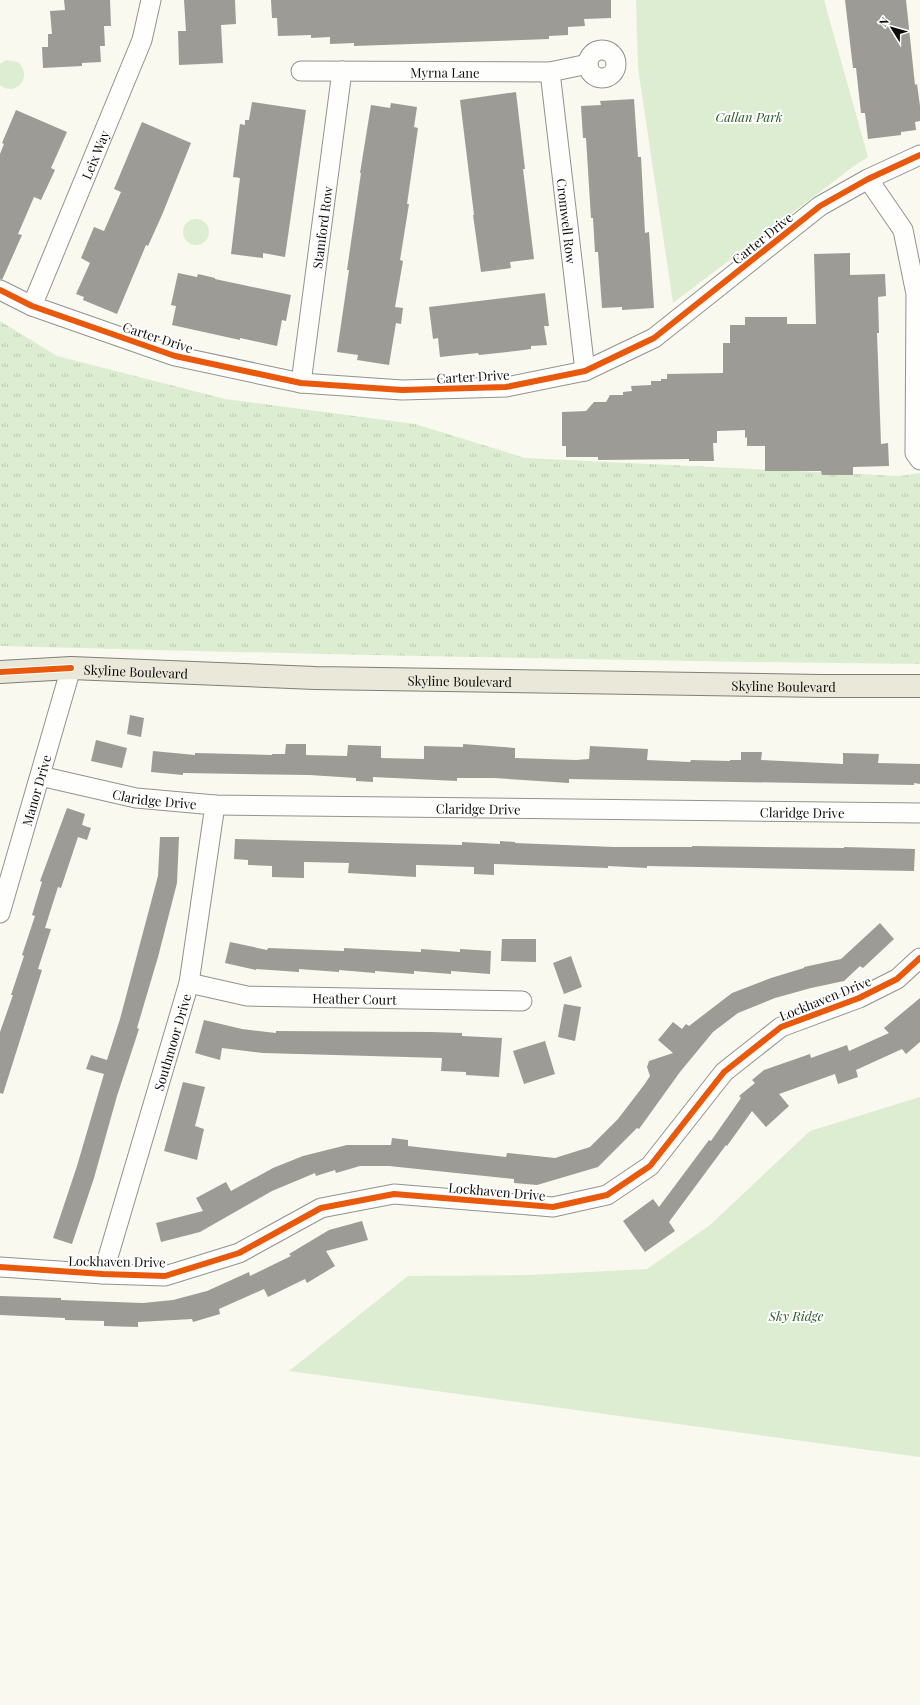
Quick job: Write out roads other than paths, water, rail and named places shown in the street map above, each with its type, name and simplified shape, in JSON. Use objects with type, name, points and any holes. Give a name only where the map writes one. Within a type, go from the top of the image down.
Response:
[{"type":"main road","name":"Skyline Boulevard","points":[[0,672],[71,668],[323,678],[821,686],[920,686]]},
{"type":"street","name":"Leix Way","points":[[32,306],[142,40],[150,0]]},
{"type":"street","name":"Myrna Lane","points":[[301,71],[550,72],[588,64]]},
{"type":"street","name":"Stamford Row","points":[[301,383],[342,71]]},
{"type":"street","name":"Cromwell Row","points":[[550,72],[584,371]]},
{"type":"street","name":"Carter Drive","points":[[0,290],[32,306],[175,356],[301,383],[402,390],[506,388],[584,371],[654,338],[820,206],[868,178],[920,155]]},
{"type":"street","points":[[868,178],[902,230],[916,294],[915,453],[920,460]]},
{"type":"street","name":"Manor Drive","points":[[0,913],[71,668]]},
{"type":"street","name":"Claridge Drive","points":[[40,776],[136,798],[215,805],[920,813]]},
{"type":"street","name":"Southmoor Drive","points":[[103,1274],[189,983],[215,805]]},
{"type":"street","name":"Lockhaven Drive","points":[[0,1267],[103,1274],[165,1276],[239,1253],[321,1208],[394,1194],[553,1207],[607,1195],[650,1166],[724,1072],[781,1027],[872,992],[897,979],[920,958]]},
{"type":"street","name":"Heather Court","points":[[189,983],[247,996],[522,1001]]},
{"type":"park label","name":"Callan Park","points":[[749,116]]},
{"type":"park label","name":"Sky Ridge","points":[[796,1315]]}]
